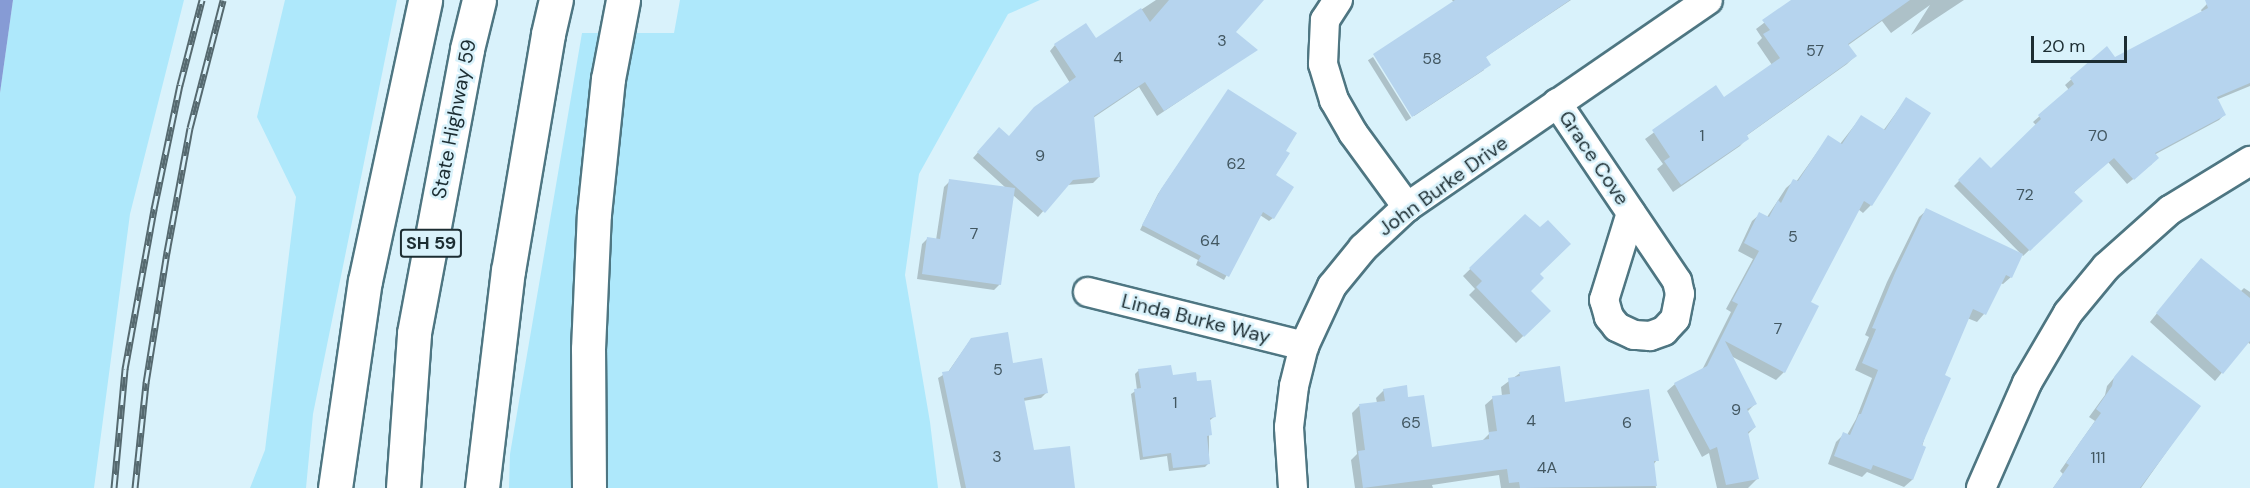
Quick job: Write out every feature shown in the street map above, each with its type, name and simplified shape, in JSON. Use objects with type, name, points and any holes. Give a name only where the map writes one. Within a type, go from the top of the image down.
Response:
[{"type":"main road","points":[[335,488],[364,281],[425,0]]},
{"type":"main road","name":"State Highway 59","points":[[403,488],[414,333],[467,49],[479,0]]},
{"type":"main road","points":[[482,488],[508,271],[548,34],[556,0]]},
{"type":"main road","points":[[589,488],[588,349],[594,214],[608,79],[623,0]]},
{"type":"street","points":[[1338,0],[1325,20],[1323,53],[1323,64],[1334,99],[1353,133],[1407,207]]},
{"type":"street","name":"John Burke Drive","points":[[1293,488],[1289,428],[1294,386],[1304,346],[1332,286],[1363,248],[1407,207],[1708,0]]},
{"type":"street","name":"Grace Cove","points":[[1557,103],[1631,213]]},
{"type":"street","points":[[1981,488],[2027,383],[2049,342],[2106,267],[2170,210],[2250,161]]},
{"type":"street","name":"Linda Burke Way","points":[[1089,292],[1304,346]]},
{"type":"shaded area","points":[[0,0],[13,0],[0,93]]},
{"type":"shaded area","points":[[13,0],[184,0],[130,214],[94,488],[0,488],[0,93]]},
{"type":"shaded area","points":[[285,0],[397,0],[313,414],[306,488],[250,488],[265,450],[296,197],[257,117]]},
{"type":"shaded area","points":[[680,0],[1040,0],[1008,14],[919,174],[905,275],[930,422],[938,488],[509,488],[510,454],[582,33],[674,33]]},
{"type":"building","points":[[1169,0],[1264,0],[1236,32],[1258,50],[1164,111],[1145,82],[1094,116],[1100,177],[1073,180],[1045,213],[977,152],[999,127],[1009,136],[1034,107],[1076,77],[1054,44],[1086,23],[1096,38],[1141,8],[1150,22]]},
{"type":"building","points":[[1455,0],[1570,0],[1486,57],[1491,65],[1412,117],[1373,54]]},
{"type":"building","points":[[1791,0],[1910,0],[1848,44],[1857,56],[1747,135],[1749,139],[1681,185],[1664,161],[1670,157],[1652,130],[1716,85],[1724,97],[1780,58],[1763,34],[1770,30],[1762,20]]},
{"type":"building","points":[[2205,0],[2250,0],[2250,83],[2217,97],[2226,115],[2155,153],[2159,158],[2134,180],[2114,158],[2074,192],[2083,201],[2030,251],[1958,180],[1980,157],[1991,168],[2041,119],[2038,115],[2074,84],[2070,78],[2107,46],[2115,57],[2208,8]]},
{"type":"building","points":[[1228,89],[1297,133],[1286,151],[1290,153],[1276,175],[1294,187],[1274,219],[1263,212],[1229,277],[1198,261],[1201,256],[1142,225],[1161,189]]},
{"type":"building","points":[[1906,97],[1931,113],[1872,206],[1864,201],[1811,302],[1819,306],[1785,373],[1725,341],[1757,404],[1747,409],[1756,427],[1748,432],[1759,479],[1726,485],[1717,447],[1710,450],[1674,383],[1707,366],[1738,304],[1732,301],[1759,251],[1744,243],[1759,212],[1769,217],[1778,200],[1781,203],[1793,179],[1798,181],[1828,135],[1842,144],[1861,115],[1885,130]]},
{"type":"building","points":[[949,179],[1015,188],[1001,285],[922,274],[927,237],[940,239]]},
{"type":"building","points":[[1926,208],[2023,254],[2012,278],[2006,275],[1986,315],[1973,309],[1945,375],[1951,378],[1922,445],[1926,447],[1913,480],[1873,465],[1871,470],[1834,456],[1843,432],[1850,435],[1861,414],[1878,370],[1862,363],[1876,329],[1872,328]]},
{"type":"building","points":[[1525,214],[1540,227],[1548,220],[1571,244],[1540,274],[1544,278],[1531,291],[1551,311],[1524,337],[1476,287],[1482,281],[1469,268]]},
{"type":"building","points":[[2201,258],[2250,298],[2250,341],[2223,374],[2156,313]]},
{"type":"building","points":[[1008,332],[1013,363],[1042,358],[1048,393],[1024,398],[1034,450],[1070,446],[1075,488],[966,488],[942,372],[949,371],[971,338]]},
{"type":"building","points":[[2132,355],[2201,406],[2140,488],[2053,488],[2069,465],[2066,463],[2101,413],[2096,409],[2112,386],[2114,377]]},
{"type":"building","points":[[1171,365],[1173,375],[1196,372],[1197,381],[1211,380],[1216,417],[1210,418],[1212,435],[1207,436],[1210,464],[1173,468],[1171,453],[1143,457],[1134,389],[1141,388],[1138,369]]},
{"type":"building","points":[[1560,366],[1565,402],[1649,389],[1659,461],[1654,461],[1657,486],[1520,488],[1519,482],[1509,483],[1507,469],[1363,488],[1358,451],[1365,450],[1359,404],[1385,401],[1383,389],[1407,385],[1408,397],[1424,395],[1432,447],[1489,439],[1489,432],[1497,431],[1492,396],[1510,394],[1508,378],[1520,376],[1519,372]]},
{"type":"railway","points":[[114,488],[125,369],[154,209],[180,85],[202,0]]},
{"type":"railway","points":[[135,488],[146,383],[167,252],[190,128],[223,0]]}]
